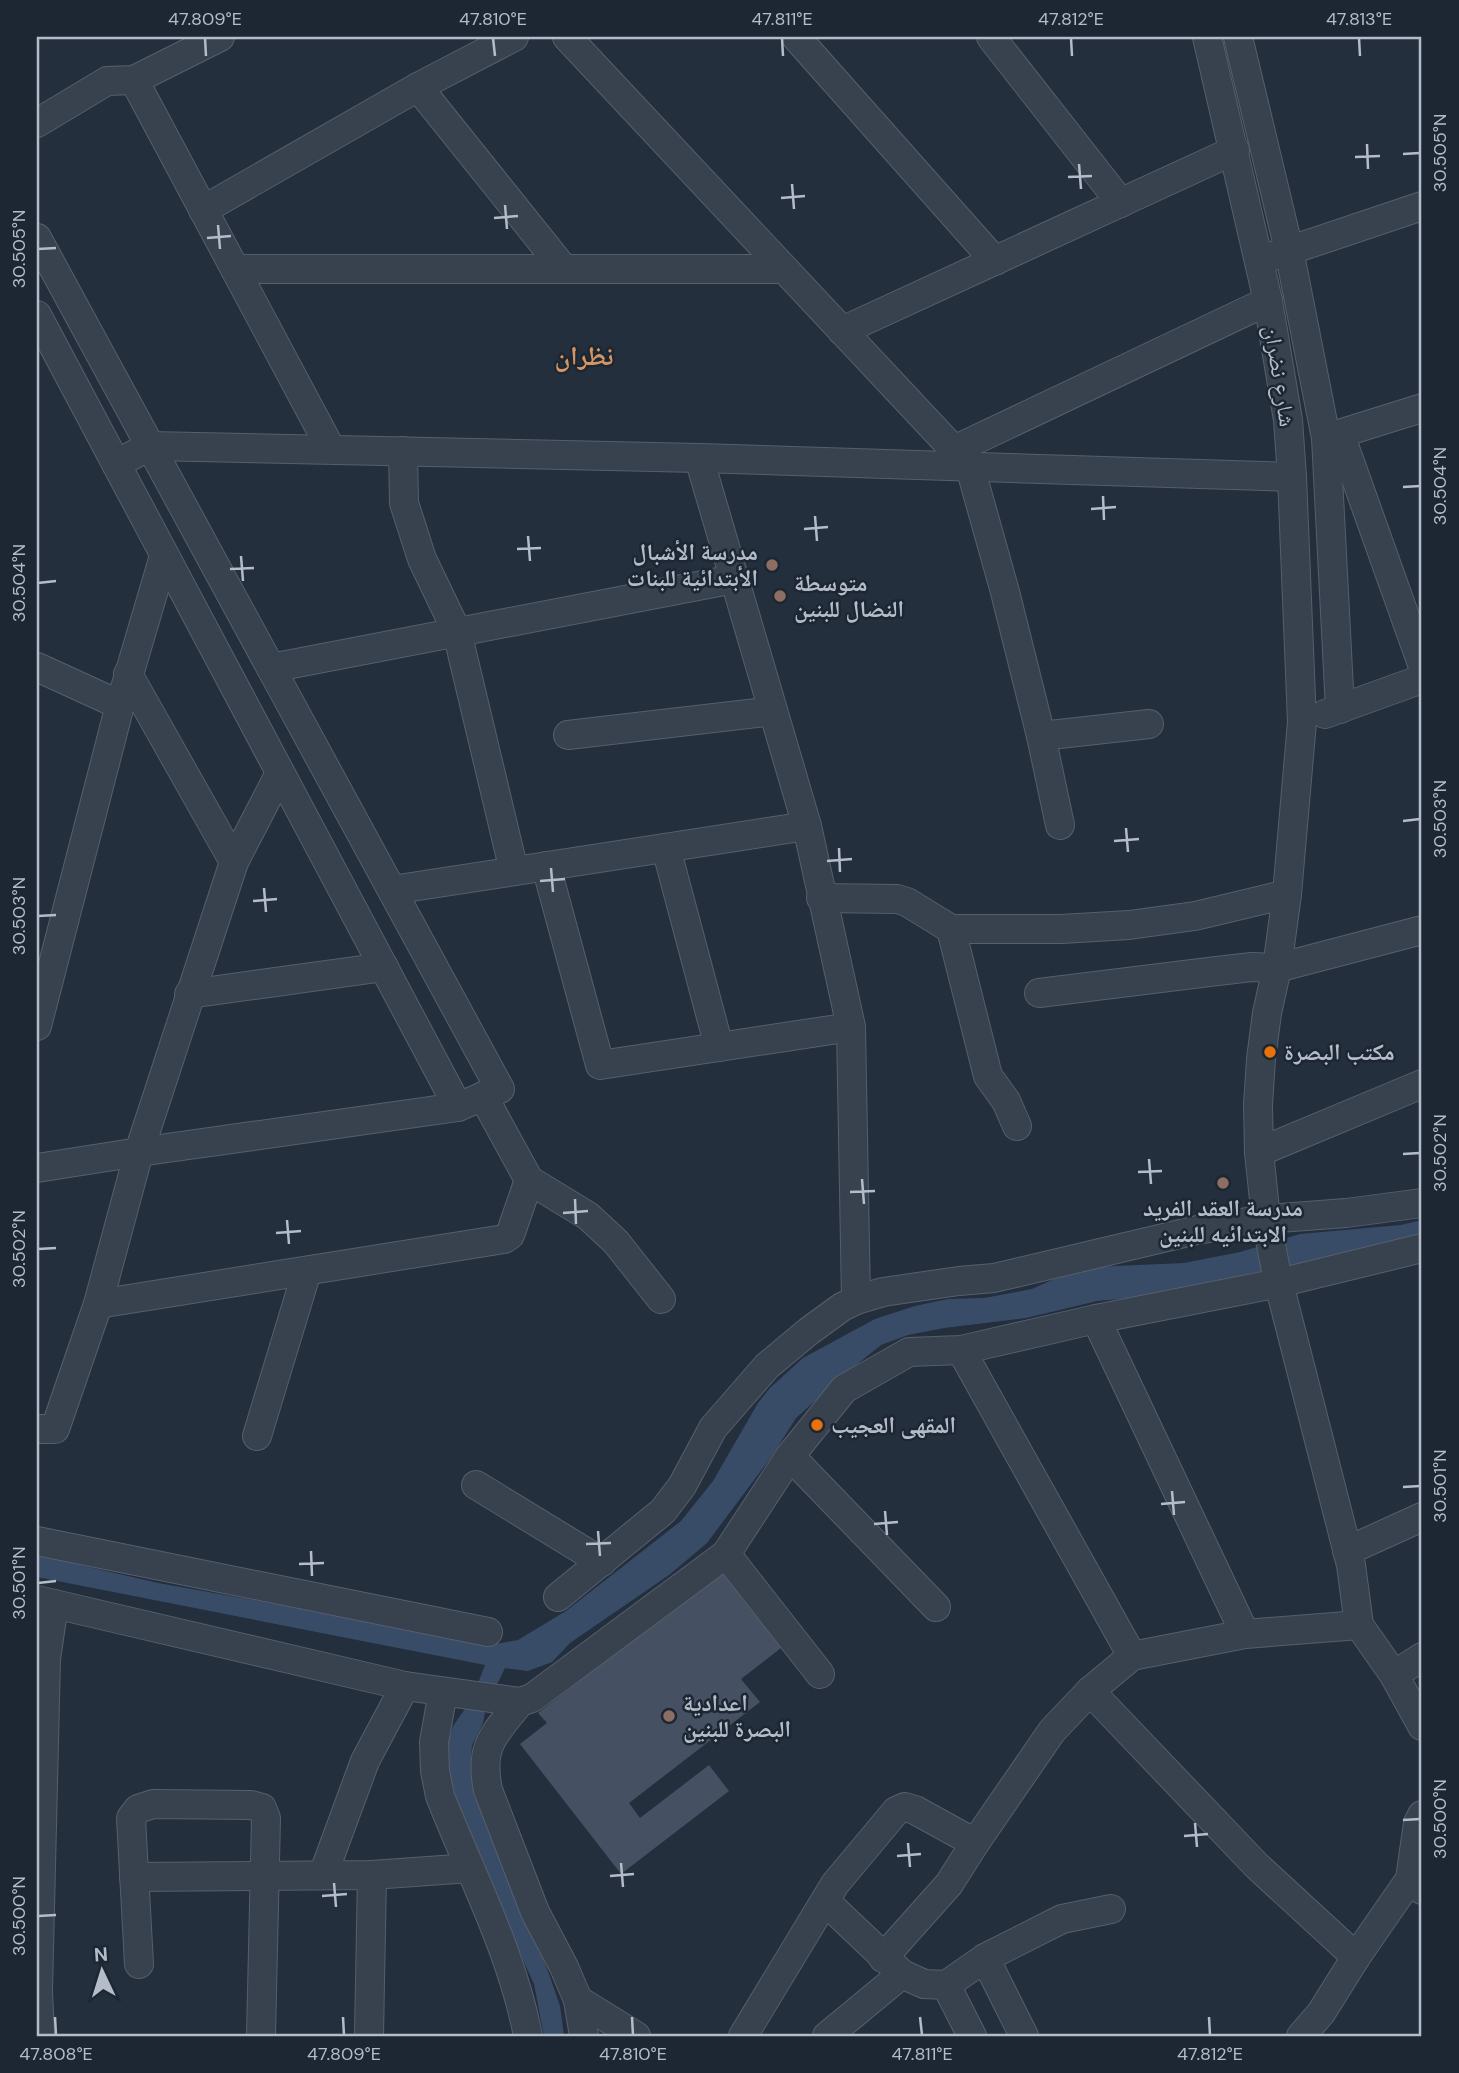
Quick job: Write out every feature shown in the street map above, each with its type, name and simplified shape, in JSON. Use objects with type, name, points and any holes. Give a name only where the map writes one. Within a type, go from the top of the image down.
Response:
[{"type":"street","points":[[37,123],[107,81],[134,80],[220,37]]},
{"type":"street","points":[[203,210],[418,87],[514,37]]},
{"type":"street","points":[[568,37],[962,459],[1005,592],[1041,736],[1059,825]]},
{"type":"street","points":[[991,37],[1121,203]]},
{"type":"street","name":"شارع نضران","points":[[1207,37],[1268,302],[1288,420],[1292,477],[1302,722],[1287,894],[1261,1059],[1259,1152],[1267,1223],[1278,1279],[1347,1551],[1359,1625]]},
{"type":"street","name":"شارع نضران","points":[[1238,37],[1333,436],[1340,709]]},
{"type":"street","points":[[808,40],[995,261]]},
{"type":"street","points":[[134,80],[331,449]]},
{"type":"street","points":[[418,87],[563,268]]},
{"type":"street","points":[[842,331],[1235,150]]},
{"type":"street","points":[[1258,261],[1422,206]]},
{"type":"street","points":[[37,238],[392,890],[480,1097]]},
{"type":"street","points":[[235,269],[784,269]]},
{"type":"street","points":[[962,459],[1268,302]]},
{"type":"street","points":[[37,315],[383,967],[480,1097],[529,1180],[589,1216],[616,1242],[661,1299]]},
{"type":"street","points":[[1422,408],[1333,436],[1422,664]]},
{"type":"street","points":[[116,464],[150,446],[698,458],[962,459],[1292,477]]},
{"type":"street","points":[[403,451],[404,503],[422,559],[457,632],[514,871]]},
{"type":"street","points":[[698,458],[807,826],[851,1027],[856,1300]]},
{"type":"street","points":[[37,1026],[128,674],[164,556]]},
{"type":"street","points":[[271,668],[734,579]]},
{"type":"street","points":[[37,667],[120,705]]},
{"type":"street","points":[[128,674],[234,862]]},
{"type":"street","points":[[1302,722],[1422,679]]},
{"type":"street","points":[[568,735],[773,711]]},
{"type":"street","points":[[1041,736],[1149,724]]},
{"type":"street","points":[[37,1429],[55,1429],[98,1304],[139,1152],[234,862],[280,774]]},
{"type":"street","points":[[392,890],[807,826]]},
{"type":"street","points":[[666,848],[719,1047]]},
{"type":"street","points":[[546,866],[600,1065],[851,1027]]},
{"type":"street","points":[[821,898],[897,899],[907,902],[951,929],[1061,929],[1129,925],[1195,916],[1287,894]]},
{"type":"street","points":[[951,929],[988,1076],[1006,1101],[1017,1126]]},
{"type":"street","points":[[1039,993],[1252,967],[1277,968],[1422,930]]},
{"type":"street","points":[[189,994],[383,967]]},
{"type":"street","points":[[1259,1152],[1422,1084]]},
{"type":"street","points":[[37,1168],[480,1097]]},
{"type":"street","points":[[98,1304],[504,1239],[510,1235],[529,1180]]},
{"type":"street","points":[[558,1597],[663,1511],[682,1486],[713,1428],[767,1366],[809,1331],[856,1300],[883,1292],[994,1278],[1197,1230],[1422,1203]]},
{"type":"street","points":[[40,2036],[38,1991],[46,1602],[405,1686],[511,1701],[532,1698],[726,1554],[790,1456],[844,1389],[909,1352],[961,1350],[1422,1248]]},
{"type":"street","points":[[257,1436],[307,1271]]},
{"type":"street","points":[[1096,1319],[1245,1634]]},
{"type":"street","points":[[961,1350],[1132,1656]]},
{"type":"street","points":[[790,1456],[936,1607]]},
{"type":"street","points":[[476,1485],[602,1562]]},
{"type":"street","points":[[1347,1551],[1422,1517]]},
{"type":"street","points":[[37,1541],[488,1632]]},
{"type":"street","points":[[726,1554],[820,1674]]},
{"type":"street","points":[[827,2036],[893,1966],[1052,1731],[1090,1691],[1132,1656],[1245,1634],[1359,1625],[1394,1675],[1422,1726]]},
{"type":"street","points":[[1394,1675],[1422,1657]]},
{"type":"street","points":[[323,1875],[365,1761],[405,1686]]},
{"type":"street","points":[[1090,1691],[1257,1866],[1356,1957]]},
{"type":"street","points":[[455,1693],[434,1742],[435,1771],[440,1796],[510,1968],[528,2036]]},
{"type":"street","points":[[511,1701],[490,1740],[485,1763],[488,1790],[535,1912],[578,2000],[583,2036]]},
{"type":"street","points":[[139,1964],[131,1818],[138,1809],[153,1804],[251,1805],[262,1808],[266,1818],[261,2036]]},
{"type":"street","points":[[743,2036],[835,1884],[895,1811],[905,1807],[975,1843]]},
{"type":"street","points":[[1312,2032],[1356,1957],[1416,1884],[1418,1823],[1422,1815]]},
{"type":"street","points":[[134,1877],[372,1875],[470,1868]]},
{"type":"street","points":[[369,2036],[372,1875]]},
{"type":"street","points":[[825,1901],[893,1966],[924,1984],[946,1985],[985,1958],[1062,1919],[1111,1909]]},
{"type":"street","points":[[985,1958],[1024,2036]]},
{"type":"street","points":[[946,1985],[972,2036]]},
{"type":"street","points":[[578,2000],[636,2036]]},
{"type":"water","points":[[1422,1220],[1422,1237],[1161,1295],[1097,1301],[1026,1318],[944,1328],[908,1335],[881,1345],[796,1418],[772,1456],[707,1543],[669,1575],[570,1643],[552,1662],[528,1671],[505,1668],[486,1707],[483,1723],[472,1745],[473,1780],[549,1974],[560,2006],[564,2036],[544,2036],[534,1984],[458,1816],[445,1766],[453,1726],[472,1699],[485,1665],[37,1577],[37,1555],[158,1583],[465,1638],[490,1645],[518,1640],[566,1611],[681,1521],[713,1481],[758,1403],[770,1388],[803,1358],[875,1319],[948,1299],[984,1298],[1032,1289],[1063,1275],[1094,1267],[1184,1263],[1240,1252],[1300,1234],[1401,1225]]},
{"type":"building","points":[[722,1571],[781,1648],[741,1679],[760,1702],[629,1803],[640,1818],[709,1765],[729,1791],[621,1874],[520,1744],[547,1723],[538,1713]]},
{"type":"place","name":"مدرسة الأشبال الأبتدائية للبنات","points":[[772,565]]},
{"type":"place","name":"متوسطة النضال للبنين","points":[[780,596]]},
{"type":"place","name":"مكتب البصرة","points":[[1270,1052]]},
{"type":"place","name":"مدرسة العقد الفريد الابتدائيه للبنين","points":[[1223,1183]]},
{"type":"place","name":"المقهى العجيب","points":[[817,1425]]},
{"type":"place","name":"اعدادية البصرة للبنين","points":[[669,1716]]},
{"type":"district","name":"نظران","points":[[584,356]]}]
